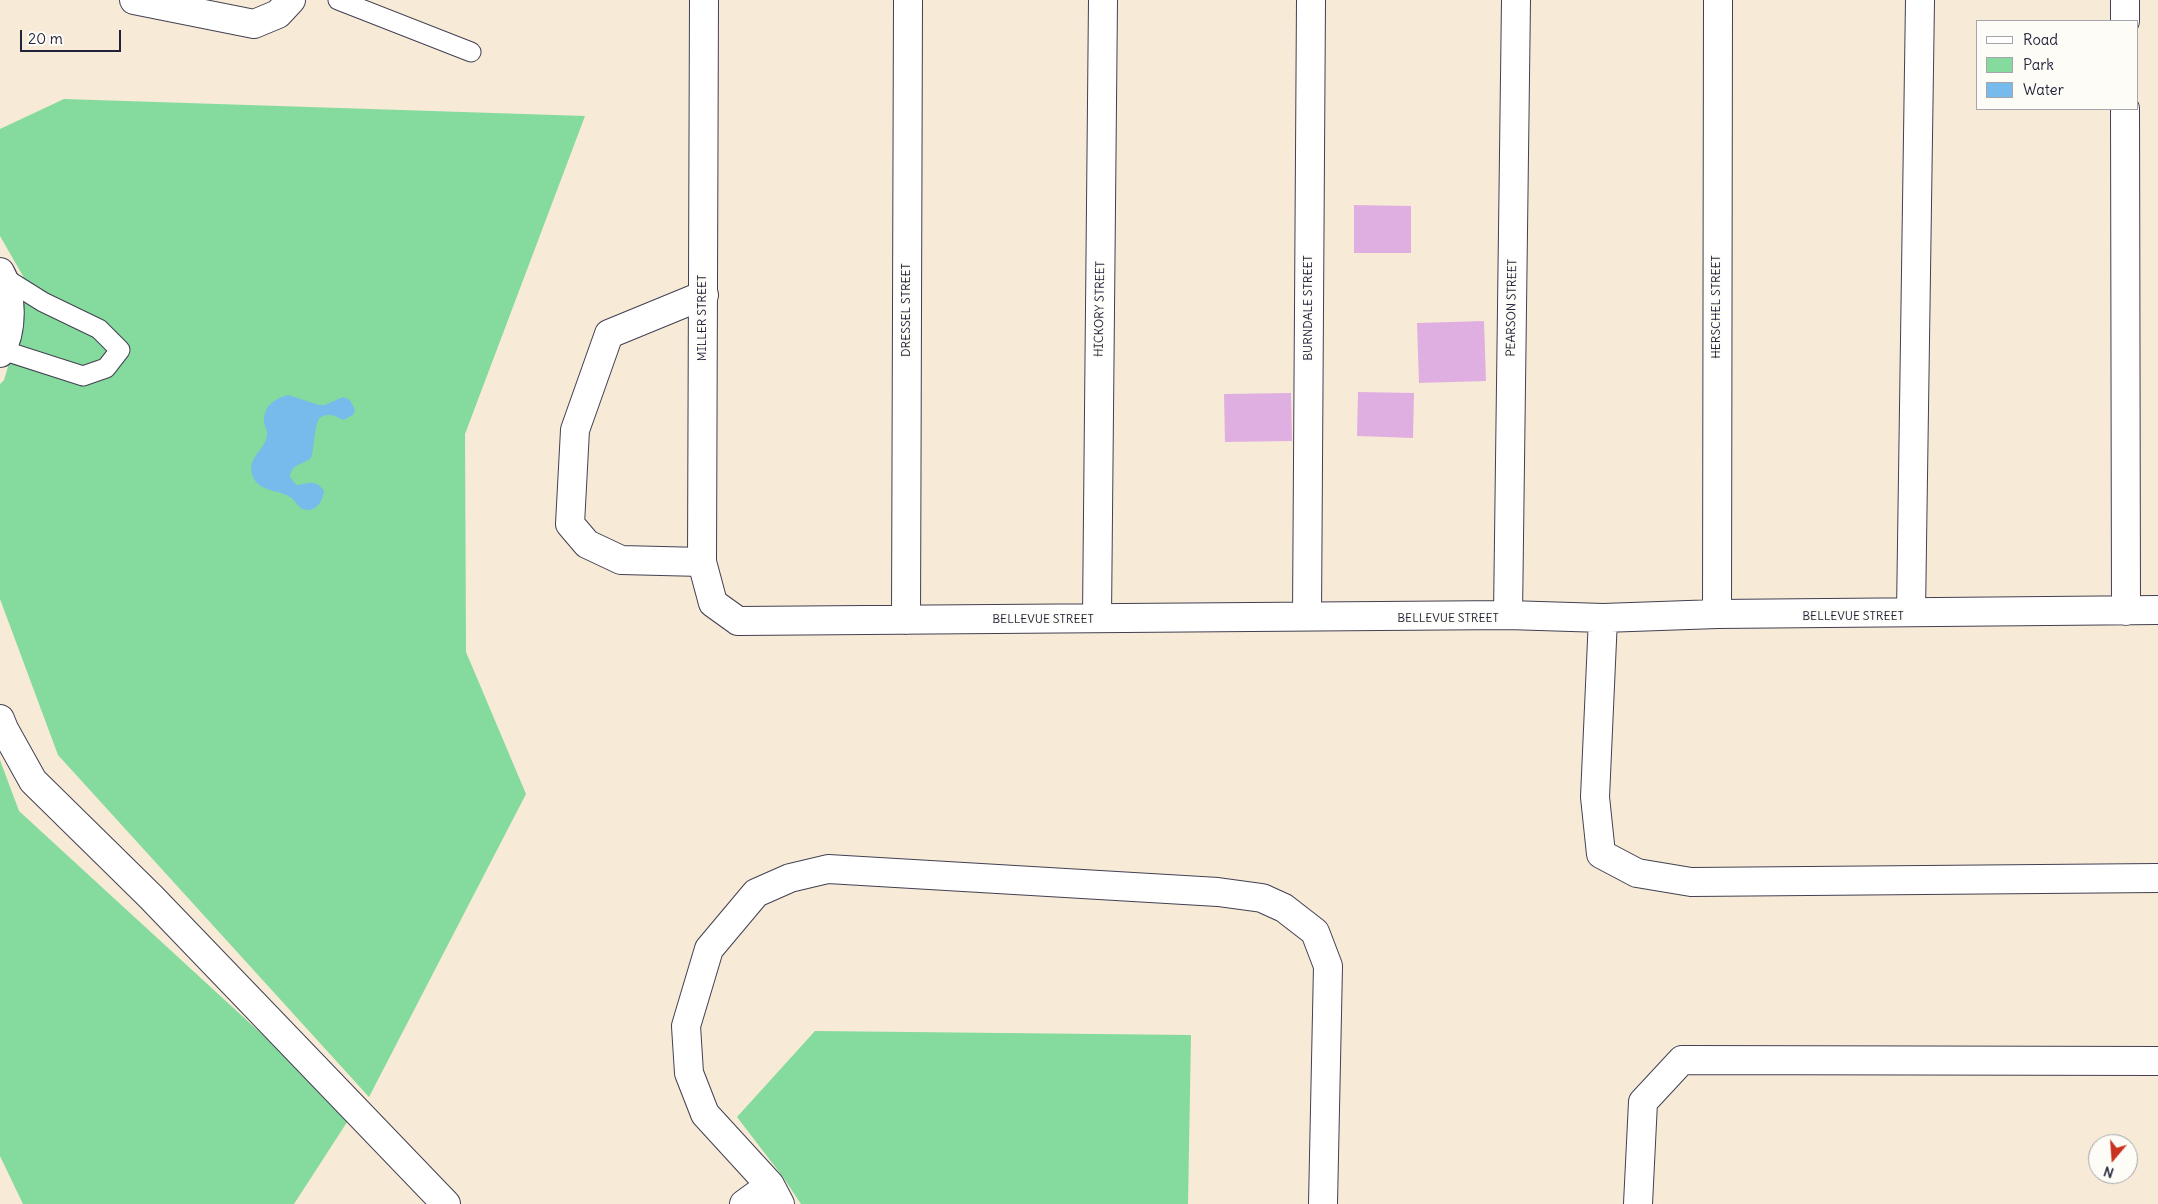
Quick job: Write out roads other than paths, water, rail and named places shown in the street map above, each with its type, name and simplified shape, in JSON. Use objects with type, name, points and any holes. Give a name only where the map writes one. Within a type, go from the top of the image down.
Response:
[{"type":"street","points":[[134,0],[254,24],[278,14],[291,0]]},
{"type":"street","name":"MILLER STREET","points":[[704,0],[702,562],[713,603],[743,621]]},
{"type":"street","name":"DRESSEL STREET","points":[[906,620],[908,0]]},
{"type":"street","name":"HICKORY STREET","points":[[1097,617],[1103,0]]},
{"type":"street","name":"BURNDALE STREET","points":[[1307,616],[1311,0]]},
{"type":"street","name":"PEARSON STREET","points":[[1508,615],[1516,0]]},
{"type":"street","name":"HERSCHEL STREET","points":[[1717,614],[1718,0]]},
{"type":"street","points":[[1911,612],[1920,0]]},
{"type":"street","points":[[2125,0],[2125,20]]},
{"type":"street","points":[[2125,110],[2126,611]]},
{"type":"street","points":[[1,352],[9,327],[10,302],[2,275]]},
{"type":"street","points":[[702,562],[620,560],[587,544],[570,524],[575,430],[609,334],[704,295]]},
{"type":"street","points":[[743,621],[1508,615],[1603,618],[1717,614],[2158,610]]},
{"type":"street","name":"BELLEVUE STREET","points":[[743,621],[2158,616]]},
{"type":"street","points":[[1603,618],[1595,797],[1602,854],[1637,873],[1691,882],[2158,878]]},
{"type":"street","points":[[0,719],[4,730],[33,781],[158,904],[446,1204]]},
{"type":"street","points":[[744,1204],[775,1195],[705,1114],[689,1073],[686,1026],[709,949],[756,893],[790,878],[828,869],[1218,892],[1262,898],[1284,908],[1315,932],[1328,966],[1323,1204]]},
{"type":"street","points":[[1638,1204],[1642,1102],[1682,1060],[2158,1061]]},
{"type":"lane","points":[[338,0],[471,52]]},
{"type":"lane","points":[[1,352],[83,376],[106,368],[120,350],[99,329],[43,302],[2,275]]},
{"type":"water","points":[[288,395],[319,405],[325,405],[343,397],[350,400],[355,410],[353,415],[343,420],[331,415],[319,418],[311,458],[292,470],[290,477],[296,485],[315,483],[324,491],[320,503],[310,510],[301,508],[292,498],[285,494],[258,484],[252,474],[252,462],[266,438],[267,432],[264,415],[271,403]]}]
